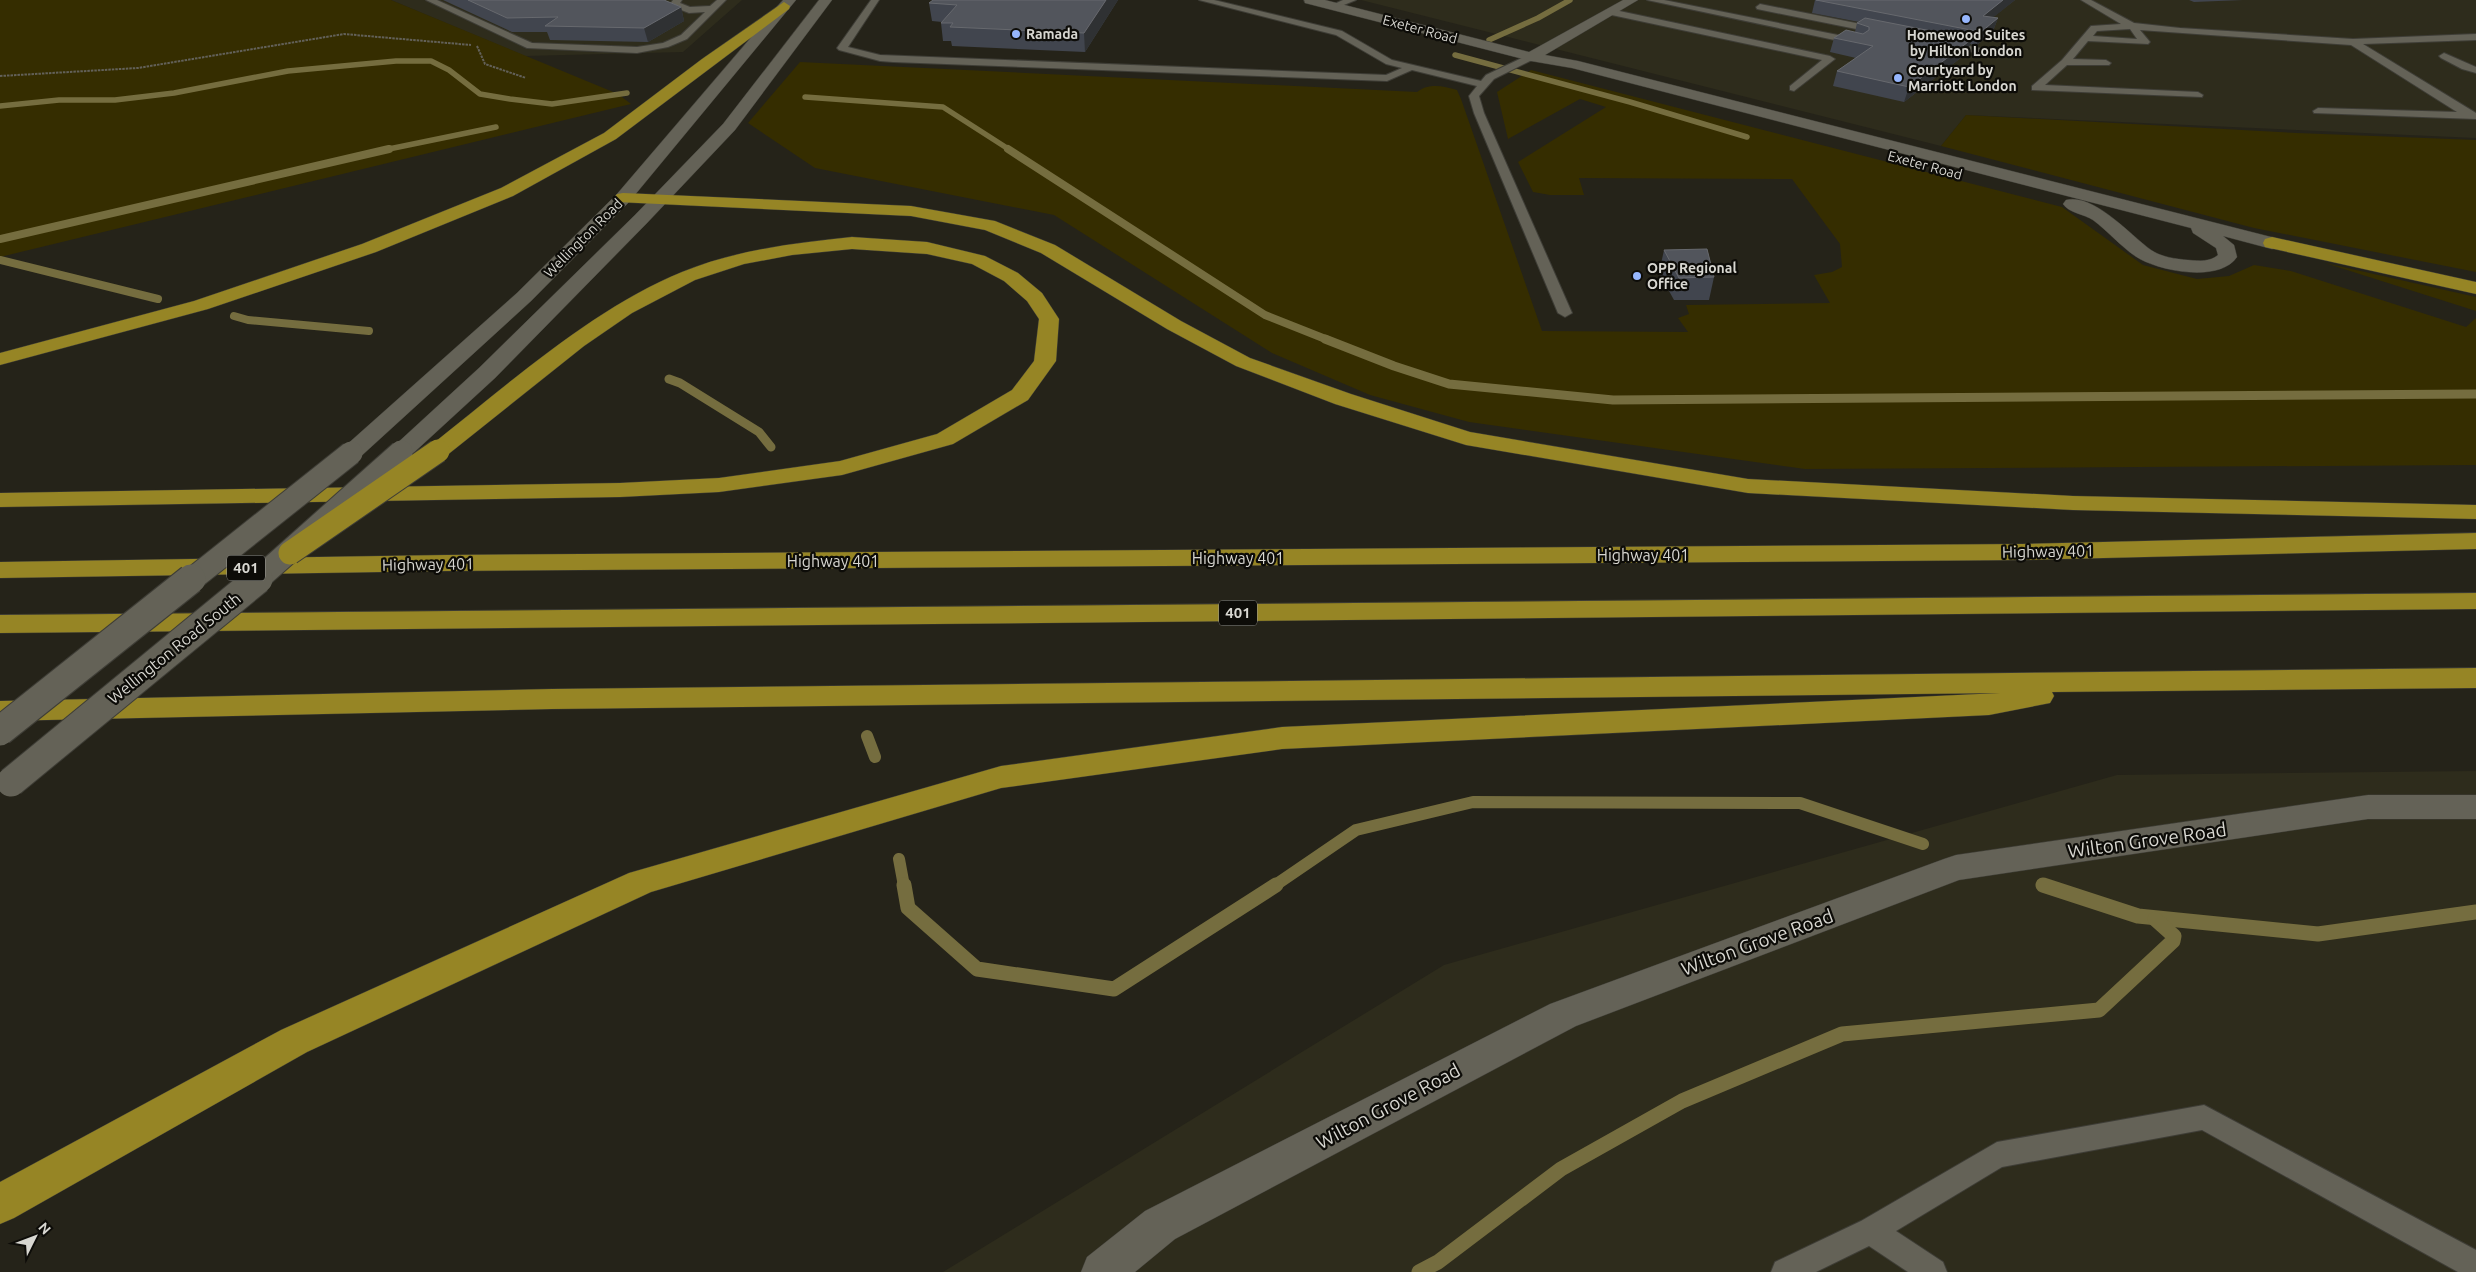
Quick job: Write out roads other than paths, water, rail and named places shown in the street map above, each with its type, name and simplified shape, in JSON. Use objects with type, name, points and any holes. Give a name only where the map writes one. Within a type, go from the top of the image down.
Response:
[{"type":"highway","points":[[0,359],[201,305],[369,248],[507,192],[610,136],[787,3]]},
{"type":"highway","points":[[623,198],[911,210],[989,225],[1048,250],[1174,325],[1243,362],[1343,399],[1466,438],[1748,486],[2073,503],[2476,512]]},
{"type":"highway","points":[[0,500],[620,490],[719,485],[842,468],[945,439],[1020,395],[1045,361],[1049,319],[1035,297],[1011,277],[978,260],[927,248],[852,243],[792,249],[740,259],[688,276],[625,308],[576,342],[438,451],[290,553]]},
{"type":"highway","points":[[2272,243],[2476,288]]},
{"type":"highway","name":"Highway 401","points":[[0,570],[446,563],[2012,552],[2476,541]]},
{"type":"highway","name":"401","points":[[0,624],[2476,601]]},
{"type":"highway","points":[[0,711],[552,698],[2476,678]]},
{"type":"highway","points":[[0,1204],[294,1041],[641,882],[1001,777],[1282,738],[1989,705],[2114,682]]},
{"type":"main road","name":"Wellington Road","points":[[401,452],[487,373],[660,200],[729,127],[826,0]]},
{"type":"main road","name":"Exeter Road","points":[[1310,0],[1531,57],[1582,66],[2272,243]]},
{"type":"main road","points":[[1531,57],[1632,0]]},
{"type":"main road","name":"Wellington Road","points":[[0,731],[351,453],[524,297],[623,198],[787,3]]},
{"type":"main road","name":"Exeter Road","points":[[1531,57],[1562,70],[2073,204],[2096,214],[2114,226],[2146,255],[2172,264],[2199,267],[2219,264],[2228,257],[2225,245],[2208,233],[2165,216]]},
{"type":"main road","name":"Wellington Road South","points":[[5,786],[290,553],[401,452]]},
{"type":"main road","name":"Wilton Grove Road","points":[[1102,1272],[1160,1225],[1563,1015],[1956,868],[2368,807],[2476,807]]},
{"type":"lane","points":[[430,0],[530,46],[637,50],[665,45],[684,37],[722,0]]},
{"type":"lane","points":[[678,0],[674,4],[689,10],[713,9]]},
{"type":"lane","points":[[875,0],[842,48],[880,58],[893,59],[1388,78],[1412,67]]},
{"type":"lane","points":[[1202,0],[1339,33],[1389,62],[1482,84]]},
{"type":"lane","points":[[1334,6],[1352,0]]},
{"type":"lane","points":[[1651,0],[1743,18],[1823,46],[1830,59],[1794,88]]},
{"type":"lane","points":[[1743,18],[1770,0]]},
{"type":"lane","points":[[2085,0],[2132,26],[2145,42],[2086,38]]},
{"type":"lane","points":[[1760,7],[1894,34]]},
{"type":"lane","points":[[1610,12],[1823,46],[1859,42]]},
{"type":"lane","points":[[2198,95],[2036,88],[2065,62],[2094,28],[2132,26],[2180,32],[2353,42],[2476,37]]},
{"type":"lane","points":[[2105,40],[2117,54]]},
{"type":"lane","points":[[1932,42],[1989,53]]},
{"type":"lane","points":[[2353,42],[2473,116]]},
{"type":"lane","points":[[2444,56],[2464,67],[2476,70]]},
{"type":"lane","points":[[1531,57],[1490,76],[1474,96],[1478,113],[1565,312]]},
{"type":"lane","points":[[2065,62],[2106,64]]},
{"type":"lane","points":[[2318,111],[2473,116]]},
{"type":"lane","points":[[1785,1272],[1871,1232],[1997,1155],[2204,1117],[2476,1266]]},
{"type":"lane","points":[[1871,1232],[1933,1272]]},
{"type":"waterway","points":[[1489,40],[1538,18],[1570,0]]},
{"type":"waterway","points":[[1455,55],[1630,102],[1747,137]]},
{"type":"waterway","points":[[0,106],[59,100],[115,100],[174,93],[288,71],[396,61],[431,61],[449,70],[480,94],[510,99],[552,104],[627,93]]},
{"type":"waterway","points":[[805,97],[943,107],[1010,150]]},
{"type":"waterway","points":[[384,150],[496,127]]},
{"type":"waterway","points":[[0,239],[389,149]]},
{"type":"waterway","points":[[1008,149],[1265,315],[1328,340]]},
{"type":"waterway","points":[[0,260],[158,299]]},
{"type":"waterway","points":[[234,316],[248,320],[369,331]]},
{"type":"waterway","points":[[1325,339],[1394,366],[1449,384],[1613,400],[2476,394]]},
{"type":"waterway","points":[[669,379],[680,383],[759,432],[771,447]]},
{"type":"waterway","points":[[867,736],[875,757]]},
{"type":"waterway","points":[[1274,886],[1356,830],[1473,802],[1800,803],[1923,844]]},
{"type":"waterway","points":[[899,859],[904,886]]},
{"type":"waterway","points":[[904,885],[908,908],[977,969],[1114,989],[1276,885]]},
{"type":"waterway","points":[[2045,886],[2043,885],[2138,916],[2318,934],[2476,912]]},
{"type":"waterway","points":[[1419,1272],[1438,1262],[1561,1169],[1682,1101],[1842,1034],[2099,1010],[2173,941],[2174,936],[2155,919]]},
{"type":"place","name":"Homewood Suites by Hilton London","points":[[1966,19]]},
{"type":"place","name":"Ramada","points":[[1016,34]]},
{"type":"place","name":"Courtyard by Marriott London","points":[[1898,78]]},
{"type":"place","name":"OPP Regional Office","points":[[1637,276]]}]
